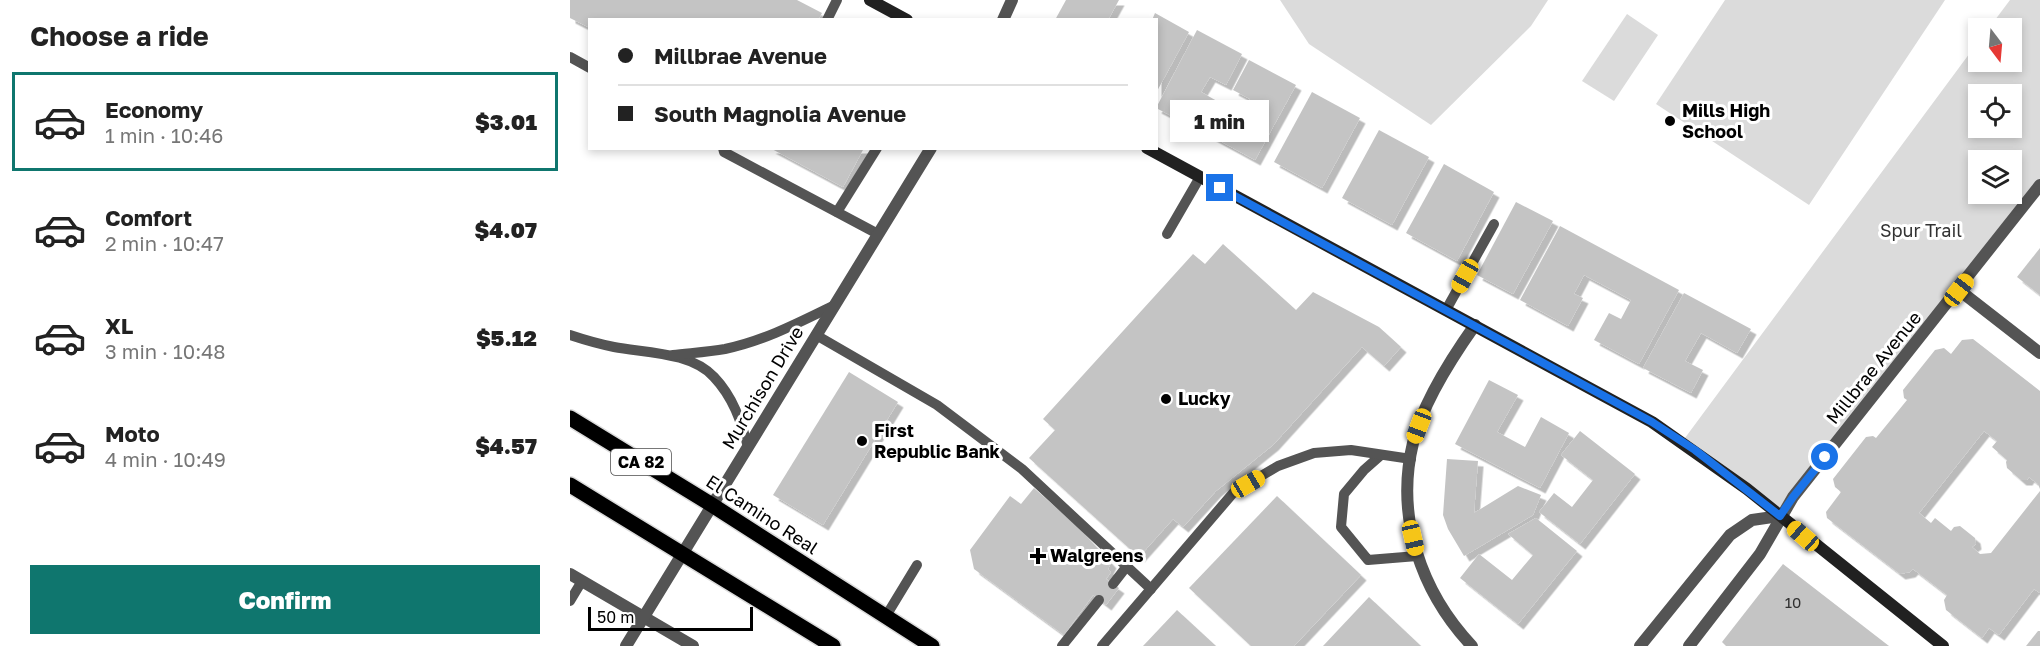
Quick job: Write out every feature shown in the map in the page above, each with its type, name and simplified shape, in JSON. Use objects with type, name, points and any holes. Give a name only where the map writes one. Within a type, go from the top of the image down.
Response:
[{"type":"main road","points":[[870,0],[903,18]]},
{"type":"main road","points":[[1151,150],[1652,422],[1695,450],[1943,646]]},
{"type":"main road","name":"El Camino Real","points":[[570,418],[932,646]]},
{"type":"main road","points":[[570,485],[833,646]]},
{"type":"street","points":[[1004,18],[1012,0]]},
{"type":"street","name":"Murchison Drive","points":[[626,646],[930,150]]},
{"type":"street","name":"Millbrae Avenue","points":[[1689,646],[1760,554],[1780,516],[1796,493],[2040,186]]},
{"type":"street","points":[[1959,290],[2040,353]]},
{"type":"street","points":[[1472,646],[1457,630],[1436,599],[1417,555],[1409,520],[1407,481],[1413,442],[1426,410],[1459,348],[1475,325]]},
{"type":"street","points":[[1640,646],[1730,535],[1752,519],[1780,516]]},
{"type":"street","points":[[570,574],[693,646]]},
{"type":"lane","points":[[828,18],[837,0]]},
{"type":"lane","points":[[570,57],[588,67]]},
{"type":"lane","points":[[724,150],[878,234]]},
{"type":"lane","points":[[837,212],[876,150]]},
{"type":"lane","points":[[1167,234],[1200,177]]},
{"type":"lane","points":[[1446,310],[1494,224]]},
{"type":"lane","points":[[667,355],[724,349],[748,343],[795,325],[835,305]]},
{"type":"lane","points":[[570,335],[594,343],[667,355],[692,363],[713,375],[729,395],[740,418],[748,447]]},
{"type":"lane","points":[[816,335],[937,405],[1015,463],[1033,477],[1151,589]]},
{"type":"lane","points":[[1102,646],[1234,492],[1269,471],[1314,453],[1351,450],[1411,459]]},
{"type":"lane","points":[[1381,454],[1344,494],[1341,527],[1368,560],[1417,555]]},
{"type":"lane","points":[[886,616],[917,566]]},
{"type":"lane","points":[[1113,584],[1127,566]]},
{"type":"lane","points":[[570,601],[582,581]]},
{"type":"lane","points":[[1062,646],[1099,600]]},
{"type":"green space","points":[[1280,0],[1548,0],[1531,26],[1431,125],[1309,44]]},
{"type":"green space","points":[[1725,0],[1945,0],[1809,205],[1656,104]]},
{"type":"green space","name":"Spur Trail","points":[[2010,0],[2040,0],[2040,185],[1780,516],[1682,442],[1968,56],[1968,72],[2022,72],[2022,18],[1996,18]]},
{"type":"green space","points":[[1627,14],[1658,35],[1614,101],[1582,81]]},
{"type":"building","points":[[570,0],[797,0],[822,13],[819,18],[588,18],[588,27],[570,18]]},
{"type":"building","points":[[1066,0],[1119,0],[1109,18],[1056,18]]},
{"type":"building","points":[[1155,13],[1189,32],[1158,89],[1158,18],[1153,18]]},
{"type":"building","points":[[1197,30],[1242,54],[1226,85],[1210,77],[1201,92],[1217,101],[1201,131],[1158,109],[1158,104]]},
{"type":"building","points":[[1249,60],[1296,85],[1255,160],[1209,135],[1225,105],[1241,114],[1250,99],[1233,90]]},
{"type":"building","points":[[1312,92],[1360,118],[1322,188],[1274,162]]},
{"type":"building","points":[[1379,130],[1429,157],[1392,225],[1342,198]]},
{"type":"building","points":[[774,150],[863,150],[843,187]]},
{"type":"building","points":[[1444,164],[1494,192],[1457,261],[1406,233]]},
{"type":"building","points":[[1516,202],[1553,221],[1513,294],[1477,275]]},
{"type":"building","points":[[1560,226],[1679,290],[1639,364],[1594,340],[1609,313],[1621,319],[1631,300],[1584,275],[1574,294],[1583,298],[1568,326],[1520,300]]},
{"type":"building","points":[[1223,244],[1296,310],[1313,292],[1379,327],[1401,347],[1384,366],[1362,347],[1273,445],[1216,491],[1183,527],[1173,519],[1139,557],[1029,458],[1055,430],[1043,419],[1193,254],[1205,264]]},
{"type":"building","points":[[2040,248],[2040,295],[2017,277]]},
{"type":"building","points":[[1684,293],[1751,329],[1737,353],[1701,333],[1685,361],[1703,370],[1691,393],[1643,368]]},
{"type":"building","points":[[1973,339],[2040,391],[2040,489],[2038,484],[2029,477],[2027,480],[2021,480],[2007,468],[2007,460],[1992,447],[1997,441],[1984,431],[1919,513],[1931,523],[1935,518],[1951,531],[1954,527],[1960,526],[1975,538],[1976,544],[1972,547],[1980,554],[1991,553],[2040,491],[2040,593],[2034,589],[1999,635],[1989,628],[1982,638],[1946,610],[1944,600],[1947,595],[1913,569],[1900,574],[1827,518],[1826,512],[1841,492],[1835,487],[1833,479],[1866,437],[1876,438],[1907,400],[1904,398],[1903,390],[1935,350],[1944,348],[1951,354],[1962,340]]},
{"type":"building","points":[[849,372],[898,402],[823,525],[773,495]]},
{"type":"building","points":[[1489,380],[1518,395],[1497,432],[1525,447],[1541,417],[1569,433],[1540,488],[1455,444]]},
{"type":"building","points":[[1580,431],[1635,474],[1580,544],[1539,512],[1554,493],[1572,507],[1593,480],[1561,455]]},
{"type":"building","points":[[1447,459],[1478,461],[1474,513],[1518,486],[1541,495],[1533,515],[1464,556],[1448,529],[1443,515]]},
{"type":"building","name":"Walgreens","points":[[1034,488],[1079,528],[1111,563],[1108,569],[1111,572],[1106,579],[1119,588],[1106,605],[1093,595],[1064,635],[974,569],[970,550],[1010,496],[1021,504]]},
{"type":"building","points":[[1277,496],[1361,575],[1294,646],[1251,646],[1189,588]]},
{"type":"building","points":[[1536,518],[1577,551],[1518,624],[1460,578],[1479,554],[1512,580],[1533,555],[1508,534]]},
{"type":"building","points":[[1783,564],[1889,646],[1726,646],[1722,642]]},
{"type":"building","points":[[1369,597],[1421,646],[1323,646]]},
{"type":"building","points":[[1177,610],[1216,646],[1143,646]]},
{"type":"building","points":[[2040,631],[2040,646],[2026,646]]},
{"type":"place","name":"Mills High School","points":[[1670,121]]},
{"type":"place","name":"Lucky","points":[[1166,399]]},
{"type":"place","name":"First Republic Bank","points":[[862,441]]},
{"type":"place","name":"Walgreens","points":[[1038,556]]},
{"type":"route","points":[[1220,188],[1652,422],[1695,450],[1780,516],[1825,457]]}]
